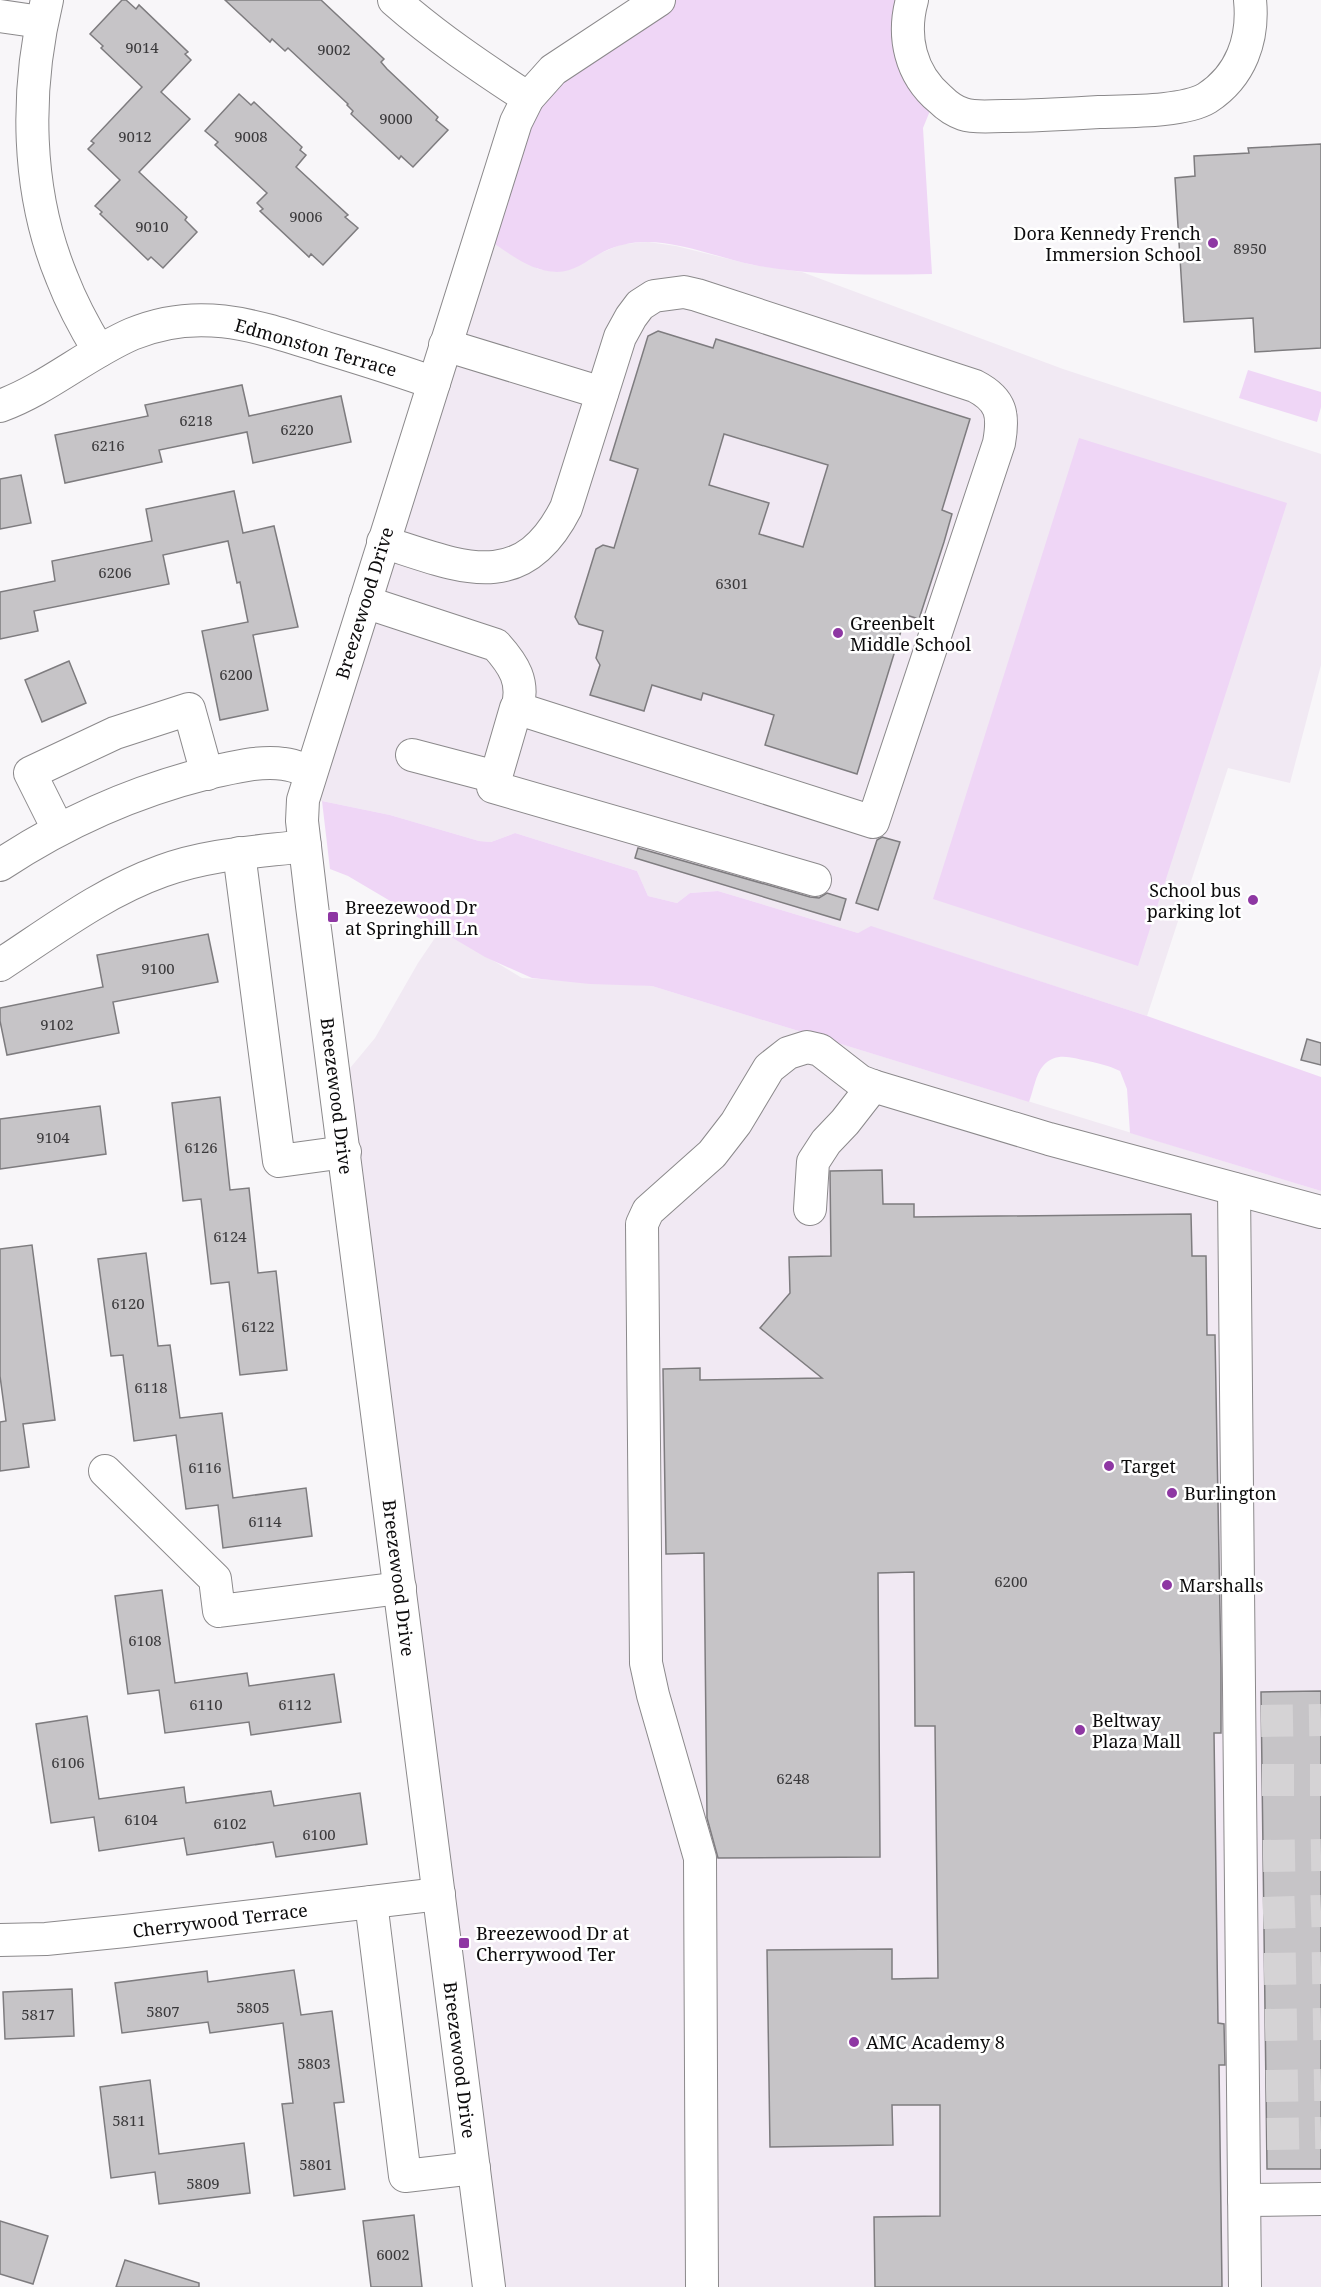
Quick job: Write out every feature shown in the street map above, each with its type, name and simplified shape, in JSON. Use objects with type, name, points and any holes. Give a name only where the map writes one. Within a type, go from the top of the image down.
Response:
[{"type":"street","points":[[394,0],[421,24],[459,52],[528,98]]},
{"type":"street","name":"Breezewood Drive","points":[[489,2287],[305,846],[303,800],[516,122],[528,98],[553,70],[659,0]]},
{"type":"street","points":[[912,0],[907,27],[908,45],[913,62],[926,86],[948,106],[962,114],[980,116],[1044,116],[1153,109],[1189,105],[1204,100],[1231,77],[1244,56],[1251,34],[1250,0]]},
{"type":"street","points":[[0,16],[44,11],[34,66],[31,101],[39,193],[61,277],[99,351]]},
{"type":"street","points":[[383,542],[468,566],[486,568],[510,564],[541,544],[555,529],[566,508],[620,338],[640,304],[654,296],[684,292],[975,386],[984,390],[997,404],[1001,413],[999,443],[873,822],[517,709]]},
{"type":"street","name":"Edmonston Terrace","points":[[0,406],[32,392],[99,351],[129,336],[159,325],[201,320],[243,323],[273,331],[434,383]]},
{"type":"street","points":[[446,345],[603,393]]},
{"type":"street","points":[[365,602],[496,645],[508,658],[517,675],[521,695],[493,787],[815,880]]},
{"type":"street","points":[[58,829],[30,773],[115,733],[189,709],[207,774]]},
{"type":"street","points":[[412,754],[496,777]]},
{"type":"street","points":[[0,865],[58,829],[125,798],[207,774],[274,763],[296,766],[310,772]]},
{"type":"street","points":[[0,965],[87,908],[136,882],[188,863],[305,846]]},
{"type":"street","points":[[239,854],[279,1161],[345,1152]]},
{"type":"street","points":[[702,2287],[700,1858],[646,1663],[642,1224],[648,1211],[711,1154],[736,1123],[769,1068],[788,1053],[807,1047],[820,1050],[860,1081],[873,1086],[1049,1139],[1321,1212]]},
{"type":"street","points":[[810,1209],[813,1162],[826,1142],[846,1122],[873,1086]]},
{"type":"street","points":[[1234,1189],[1251,1721],[1255,2086],[1255,2134],[1244,2200],[1245,2287]]},
{"type":"street","points":[[105,1471],[215,1578],[219,1611],[400,1588]]},
{"type":"street","name":"Cherrywood Terrace","points":[[0,1940],[46,1939],[439,1894]]},
{"type":"street","points":[[371,1902],[405,2176],[474,2168]]},
{"type":"street","points":[[1244,2200],[1321,2199]]},
{"type":"shaded area","points":[[659,0],[912,0],[936,96],[923,128],[932,274],[820,273],[776,269],[687,247],[647,242],[614,247],[575,268],[557,272],[526,264],[480,234],[516,122]]},
{"type":"shaded area","name":"Greenbelt Middle School","points":[[480,234],[538,269],[557,272],[622,244],[648,242],[676,246],[753,265],[802,272],[1063,369],[1321,454],[1321,665],[1290,783],[1228,768],[1147,1016],[872,927],[858,933],[718,891],[690,893],[677,903],[648,896],[637,871],[515,833],[491,842],[479,841],[390,815],[322,801],[303,800]]},
{"type":"shaded area","points":[[1248,370],[1321,392],[1321,407],[1317,422],[1239,398]]},
{"type":"shaded area","points":[[1079,438],[1287,503],[1138,966],[933,899]]},
{"type":"shaded area","points":[[322,801],[390,815],[479,841],[491,842],[515,833],[637,871],[648,896],[677,903],[690,893],[718,891],[858,933],[871,926],[1147,1016],[1321,1077],[1321,1191],[1130,1133],[1127,1089],[1120,1071],[1100,1064],[1070,1057],[1053,1058],[1041,1069],[1029,1102],[652,986],[590,984],[532,978],[485,957],[348,876],[330,869]]},
{"type":"shaded area","points":[[441,929],[522,978],[652,986],[1321,1191],[1321,2287],[489,2287],[336,1085],[375,1038],[418,963]]},
{"type":"building","points":[[122,0],[126,0],[136,9],[139,5],[188,52],[185,54],[191,60],[161,92],[190,119],[139,172],[187,217],[185,220],[197,232],[163,268],[151,257],[148,260],[100,214],[102,212],[95,206],[120,180],[88,149],[94,143],[91,141],[142,87],[101,48],[103,46],[90,34]]},
{"type":"building","points":[[225,0],[321,0],[384,59],[381,62],[387,69],[438,117],[436,120],[448,130],[413,167],[401,156],[399,159],[351,114],[353,111],[348,104],[288,48],[285,51],[272,39],[270,42]]},
{"type":"building","points":[[239,94],[251,105],[254,102],[302,147],[300,150],[306,155],[296,167],[348,215],[345,217],[358,228],[323,265],[311,254],[309,257],[260,211],[263,209],[257,203],[267,193],[215,145],[218,142],[205,131]]},
{"type":"building","name":"Dora Kennedy French Immersion School","points":[[1321,144],[1321,348],[1255,352],[1253,318],[1184,322],[1175,178],[1195,176],[1194,156],[1249,153],[1248,148]]},
{"type":"building","name":"Greenbelt Middle School","points":[[658,331],[713,348],[716,339],[970,419],[942,510],[952,514],[944,542],[919,619],[906,615],[857,774],[765,745],[774,715],[703,693],[701,700],[652,685],[644,711],[590,695],[600,665],[596,658],[603,631],[579,624],[575,617],[596,549],[603,545],[614,548],[638,469],[610,460],[648,336]],"holes":[[[724,434],[828,465],[803,547],[759,534],[769,503],[709,485]]]},
{"type":"building","points":[[242,385],[249,416],[341,396],[351,442],[253,463],[247,432],[159,450],[162,462],[65,483],[55,435],[148,416],[145,405]]},
{"type":"building","points":[[21,475],[31,523],[0,529],[0,479]]},
{"type":"building","points":[[234,491],[243,533],[274,526],[298,627],[253,635],[268,710],[220,720],[202,631],[248,622],[240,582],[237,583],[228,541],[163,555],[169,584],[34,611],[38,631],[0,639],[0,592],[55,581],[52,561],[152,541],[146,509]]},
{"type":"building","points":[[69,661],[86,703],[42,722],[25,680]]},
{"type":"building","points":[[882,837],[900,842],[878,910],[856,903],[877,840]]},
{"type":"building","points":[[638,848],[810,897],[819,898],[827,893],[846,899],[840,920],[635,858]]},
{"type":"building","points":[[208,934],[218,982],[113,1002],[119,1033],[7,1055],[0,1021],[0,1008],[103,987],[97,955]]},
{"type":"building","points":[[1307,1039],[1321,1043],[1321,1065],[1301,1060]]},
{"type":"building","points":[[220,1097],[230,1190],[249,1188],[258,1273],[276,1271],[287,1370],[240,1375],[229,1282],[211,1284],[201,1199],[183,1201],[172,1103]]},
{"type":"building","points":[[100,1106],[106,1154],[0,1169],[0,1119]]},
{"type":"building","name":"Beltway Plaza Mall","points":[[882,1170],[883,1204],[914,1204],[914,1217],[1191,1214],[1192,1256],[1206,1256],[1207,1335],[1215,1335],[1221,1668],[1221,1733],[1214,1733],[1218,2023],[1224,2024],[1225,2065],[1219,2065],[1222,2287],[875,2287],[874,2217],[940,2216],[940,2105],[892,2105],[893,2145],[770,2147],[767,1950],[892,1949],[892,1979],[938,1978],[935,1726],[915,1726],[914,1572],[878,1573],[880,1857],[718,1858],[707,1818],[704,1553],[666,1554],[663,1369],[700,1368],[700,1380],[822,1378],[760,1328],[790,1293],[789,1257],[831,1256],[830,1171]]},
{"type":"building","points":[[32,1245],[55,1420],[23,1424],[29,1467],[0,1471],[0,1422],[6,1421],[0,1376],[0,1249]]},
{"type":"building","points":[[146,1253],[158,1346],[170,1345],[180,1418],[222,1413],[233,1498],[306,1488],[312,1536],[223,1548],[218,1505],[186,1509],[176,1435],[134,1441],[123,1355],[111,1356],[98,1259]]},
{"type":"building","points":[[162,1590],[175,1683],[247,1673],[249,1686],[334,1674],[341,1722],[251,1735],[249,1722],[165,1733],[159,1690],[128,1694],[115,1596]]},
{"type":"building","points":[[1321,1691],[1321,2169],[1267,2169],[1261,1692]]},
{"type":"building","points":[[87,1716],[99,1799],[184,1787],[186,1803],[271,1791],[274,1806],[360,1793],[367,1844],[276,1857],[273,1842],[187,1855],[184,1838],[99,1851],[94,1817],[51,1823],[36,1724]]},
{"type":"building","points":[[294,1970],[301,2015],[332,2011],[344,2102],[334,2103],[345,2189],[294,2196],[282,2104],[293,2103],[283,2023],[210,2033],[208,2022],[122,2033],[115,1983],[207,1971],[208,1982]]},
{"type":"building","points":[[72,1989],[74,2036],[5,2039],[3,1992]]},
{"type":"building","points":[[150,2080],[159,2154],[244,2143],[250,2193],[159,2204],[155,2172],[111,2178],[100,2087]]},
{"type":"building","points":[[414,2215],[422,2287],[371,2287],[363,2221]]},
{"type":"building","points":[[0,2221],[48,2236],[33,2284],[0,2274]]},
{"type":"building","points":[[125,2260],[199,2283],[199,2287],[116,2287]]},
{"type":"tunnel","points":[[1261,1721],[1321,1720]]},
{"type":"tunnel","points":[[1262,1780],[1321,1780]]},
{"type":"tunnel","points":[[1263,1856],[1321,1855]]},
{"type":"tunnel","points":[[1263,1913],[1321,1911]]},
{"type":"tunnel","points":[[1264,1969],[1321,1968]]},
{"type":"tunnel","points":[[1265,2025],[1321,2024]]},
{"type":"tunnel","points":[[1266,2086],[1321,2085]]},
{"type":"tunnel","points":[[1267,2134],[1321,2133]]},
{"type":"place","name":"Dora Kennedy French Immersion School","points":[[1213,243]]},
{"type":"place","name":"Greenbelt Middle School","points":[[838,633]]},
{"type":"place","name":"School bus parking lot","points":[[1253,900]]},
{"type":"place","name":"Breezewood Dr at Springhill Ln","points":[[333,917]]},
{"type":"place","name":"Target","points":[[1109,1466]]},
{"type":"place","name":"Burlington","points":[[1172,1493]]},
{"type":"place","name":"Marshalls","points":[[1167,1585]]},
{"type":"place","name":"Beltway Plaza Mall","points":[[1080,1730]]},
{"type":"place","name":"Breezewood Dr at Cherrywood Ter","points":[[464,1943]]},
{"type":"place","name":"AMC Academy 8","points":[[854,2042]]}]
